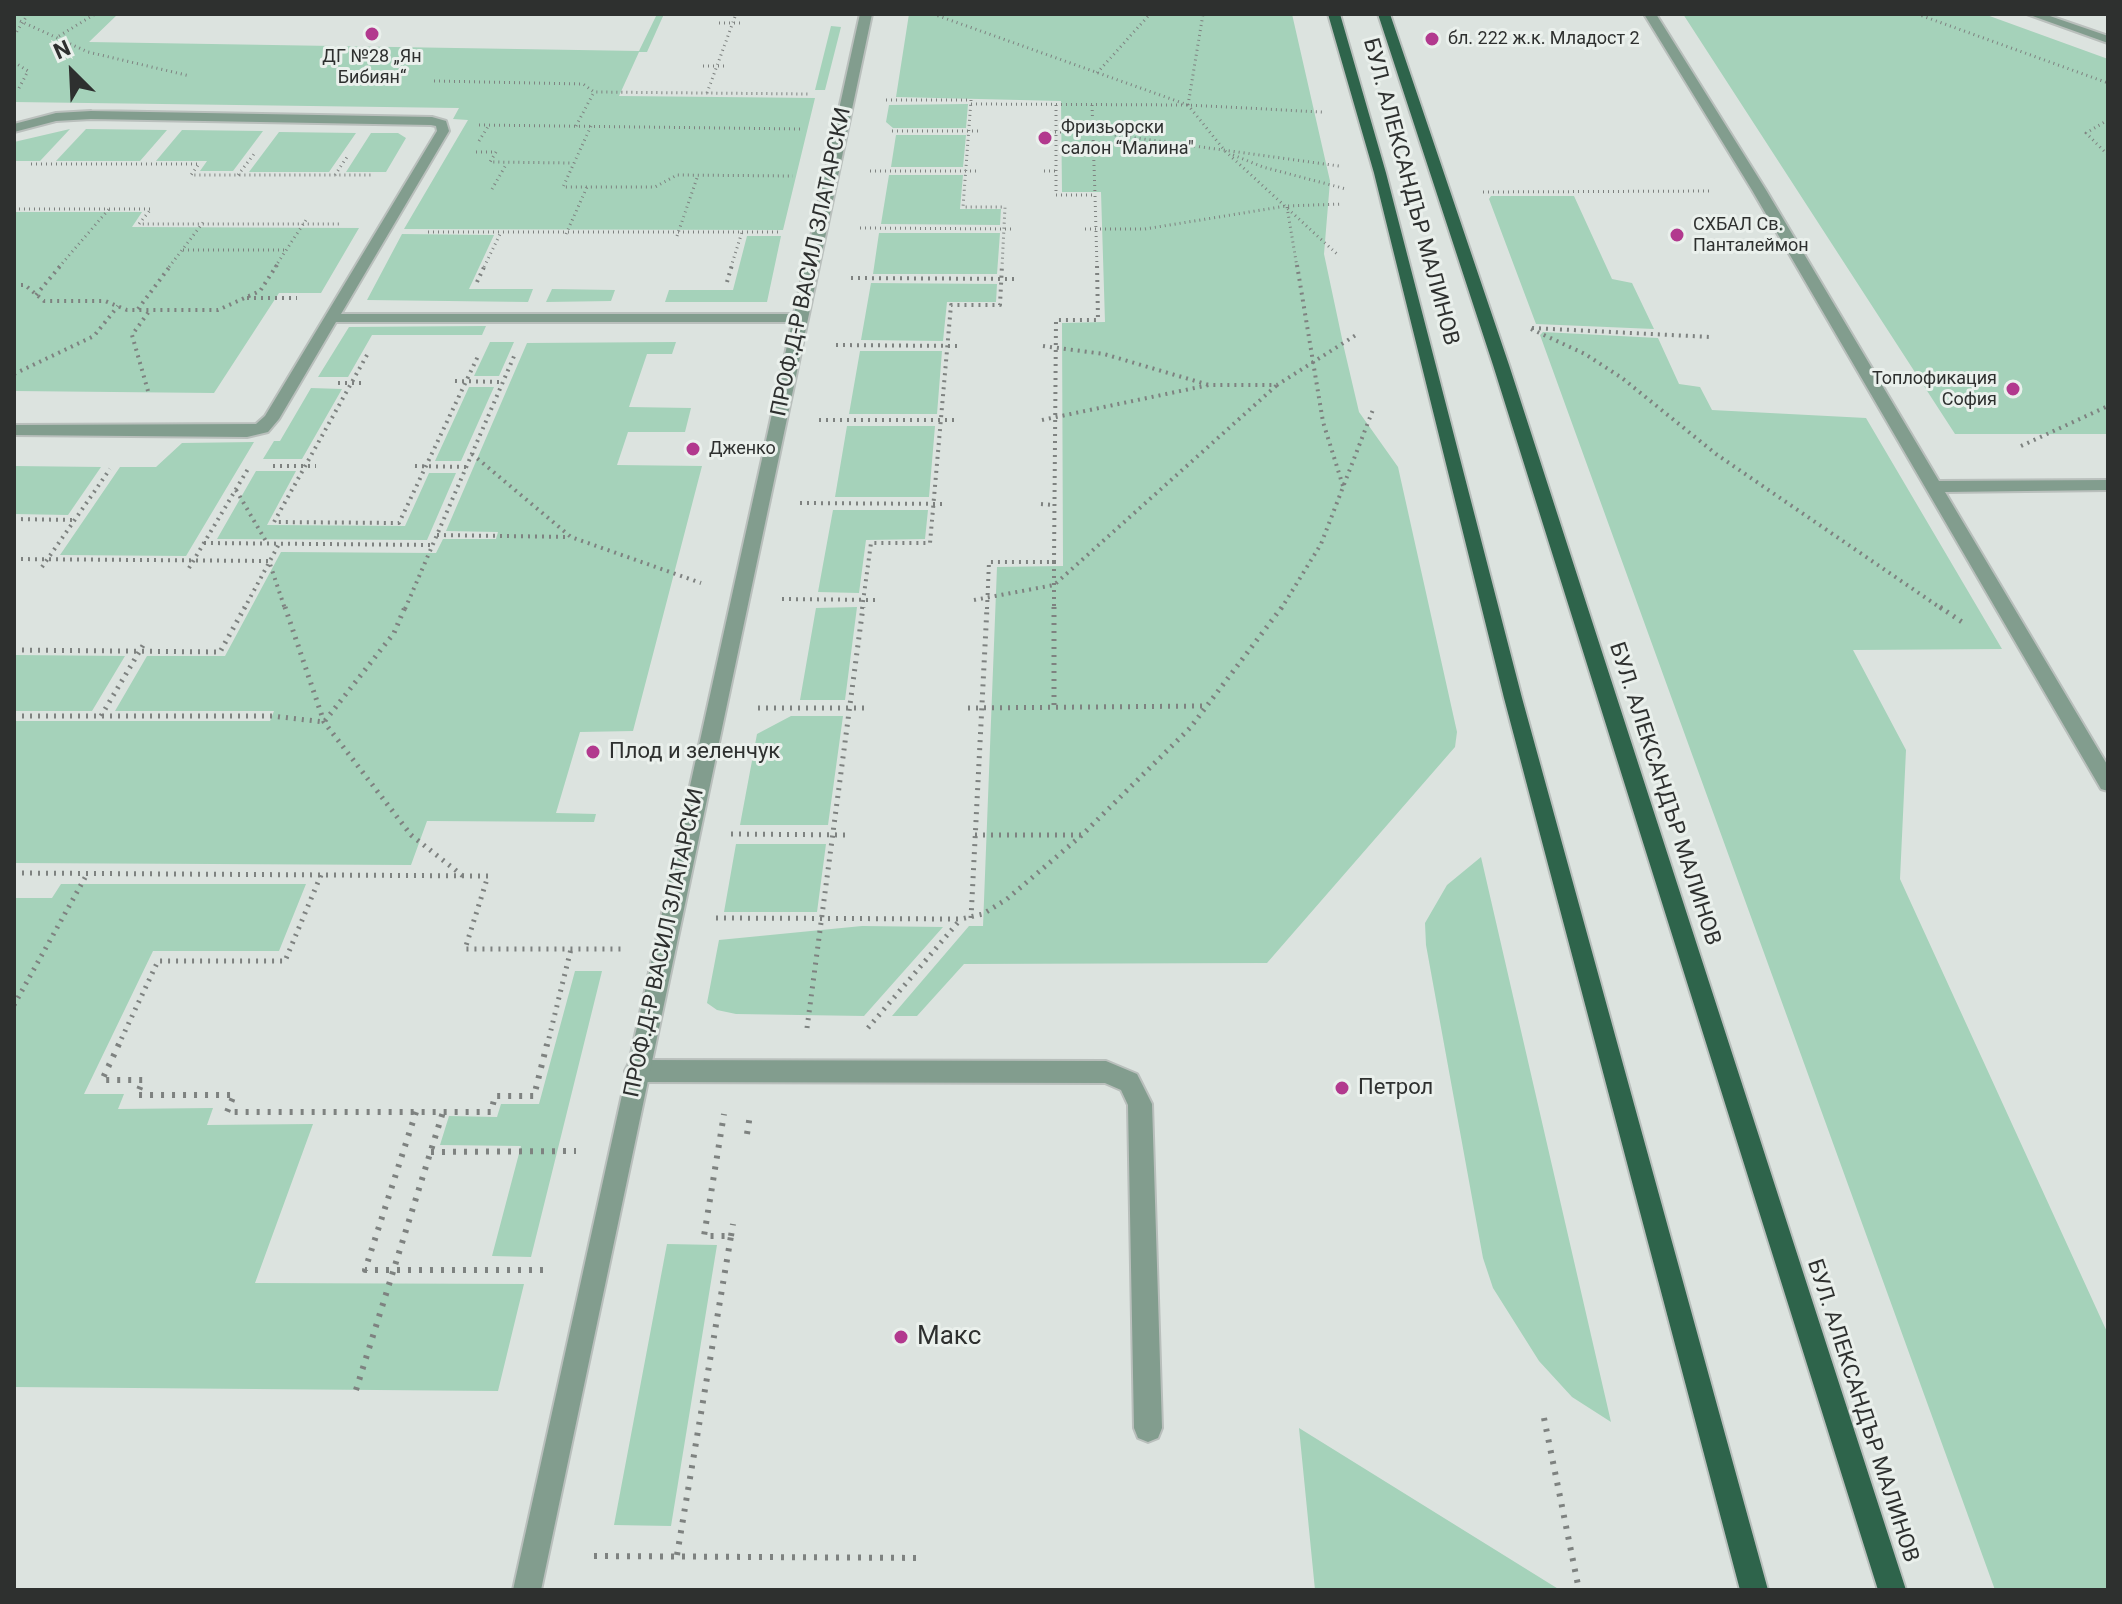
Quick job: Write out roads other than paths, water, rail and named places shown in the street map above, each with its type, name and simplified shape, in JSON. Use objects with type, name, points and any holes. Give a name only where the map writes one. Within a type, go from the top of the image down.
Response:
[{"type":"main road","name":"БУЛ. АЛЕКСАНДЪР МАЛИНОВ","points":[[1334,14],[1380,173],[1513,698],[1754,1590]]},
{"type":"main road","name":"БУЛ. АЛЕКСАНДЪР МАЛИНОВ","points":[[1384,14],[1501,365],[1892,1590]]},
{"type":"street","name":"ПРОФ.Д-Р ВАСИЛ ЗЛАТАРСКИ","points":[[527,1590],[866,14]]},
{"type":"street","points":[[1650,14],[1759,190],[2108,783]]},
{"type":"street","points":[[2033,14],[2108,40]]},
{"type":"street","points":[[14,128],[56,117],[91,115],[432,121],[442,124],[443,131],[271,419],[262,428],[247,432],[14,430]]},
{"type":"street","points":[[332,318],[800,318]]},
{"type":"street","points":[[1933,487],[2108,485]]},
{"type":"street","points":[[637,1071],[1106,1072],[1129,1082],[1140,1104],[1148,1428]]},
{"type":"place","name":"ДГ №28 „Ян Бибиян“","points":[[372,34]]},
{"type":"place","name":"бл. 222 ж.к. Младост 2","points":[[1432,39]]},
{"type":"place","name":"Фризьорски салон “Малина\"","points":[[1045,138]]},
{"type":"place","name":"СХБАЛ Св. Панталеймон","points":[[1677,235]]},
{"type":"place","name":"Топлофикация София","points":[[2013,389]]},
{"type":"place","name":"Дженко","points":[[693,449]]},
{"type":"place","name":"Плод и зеленчук","points":[[593,752]]},
{"type":"place","name":"Петрол","points":[[1342,1088]]},
{"type":"place","name":"Макс","points":[[901,1337]]}]
